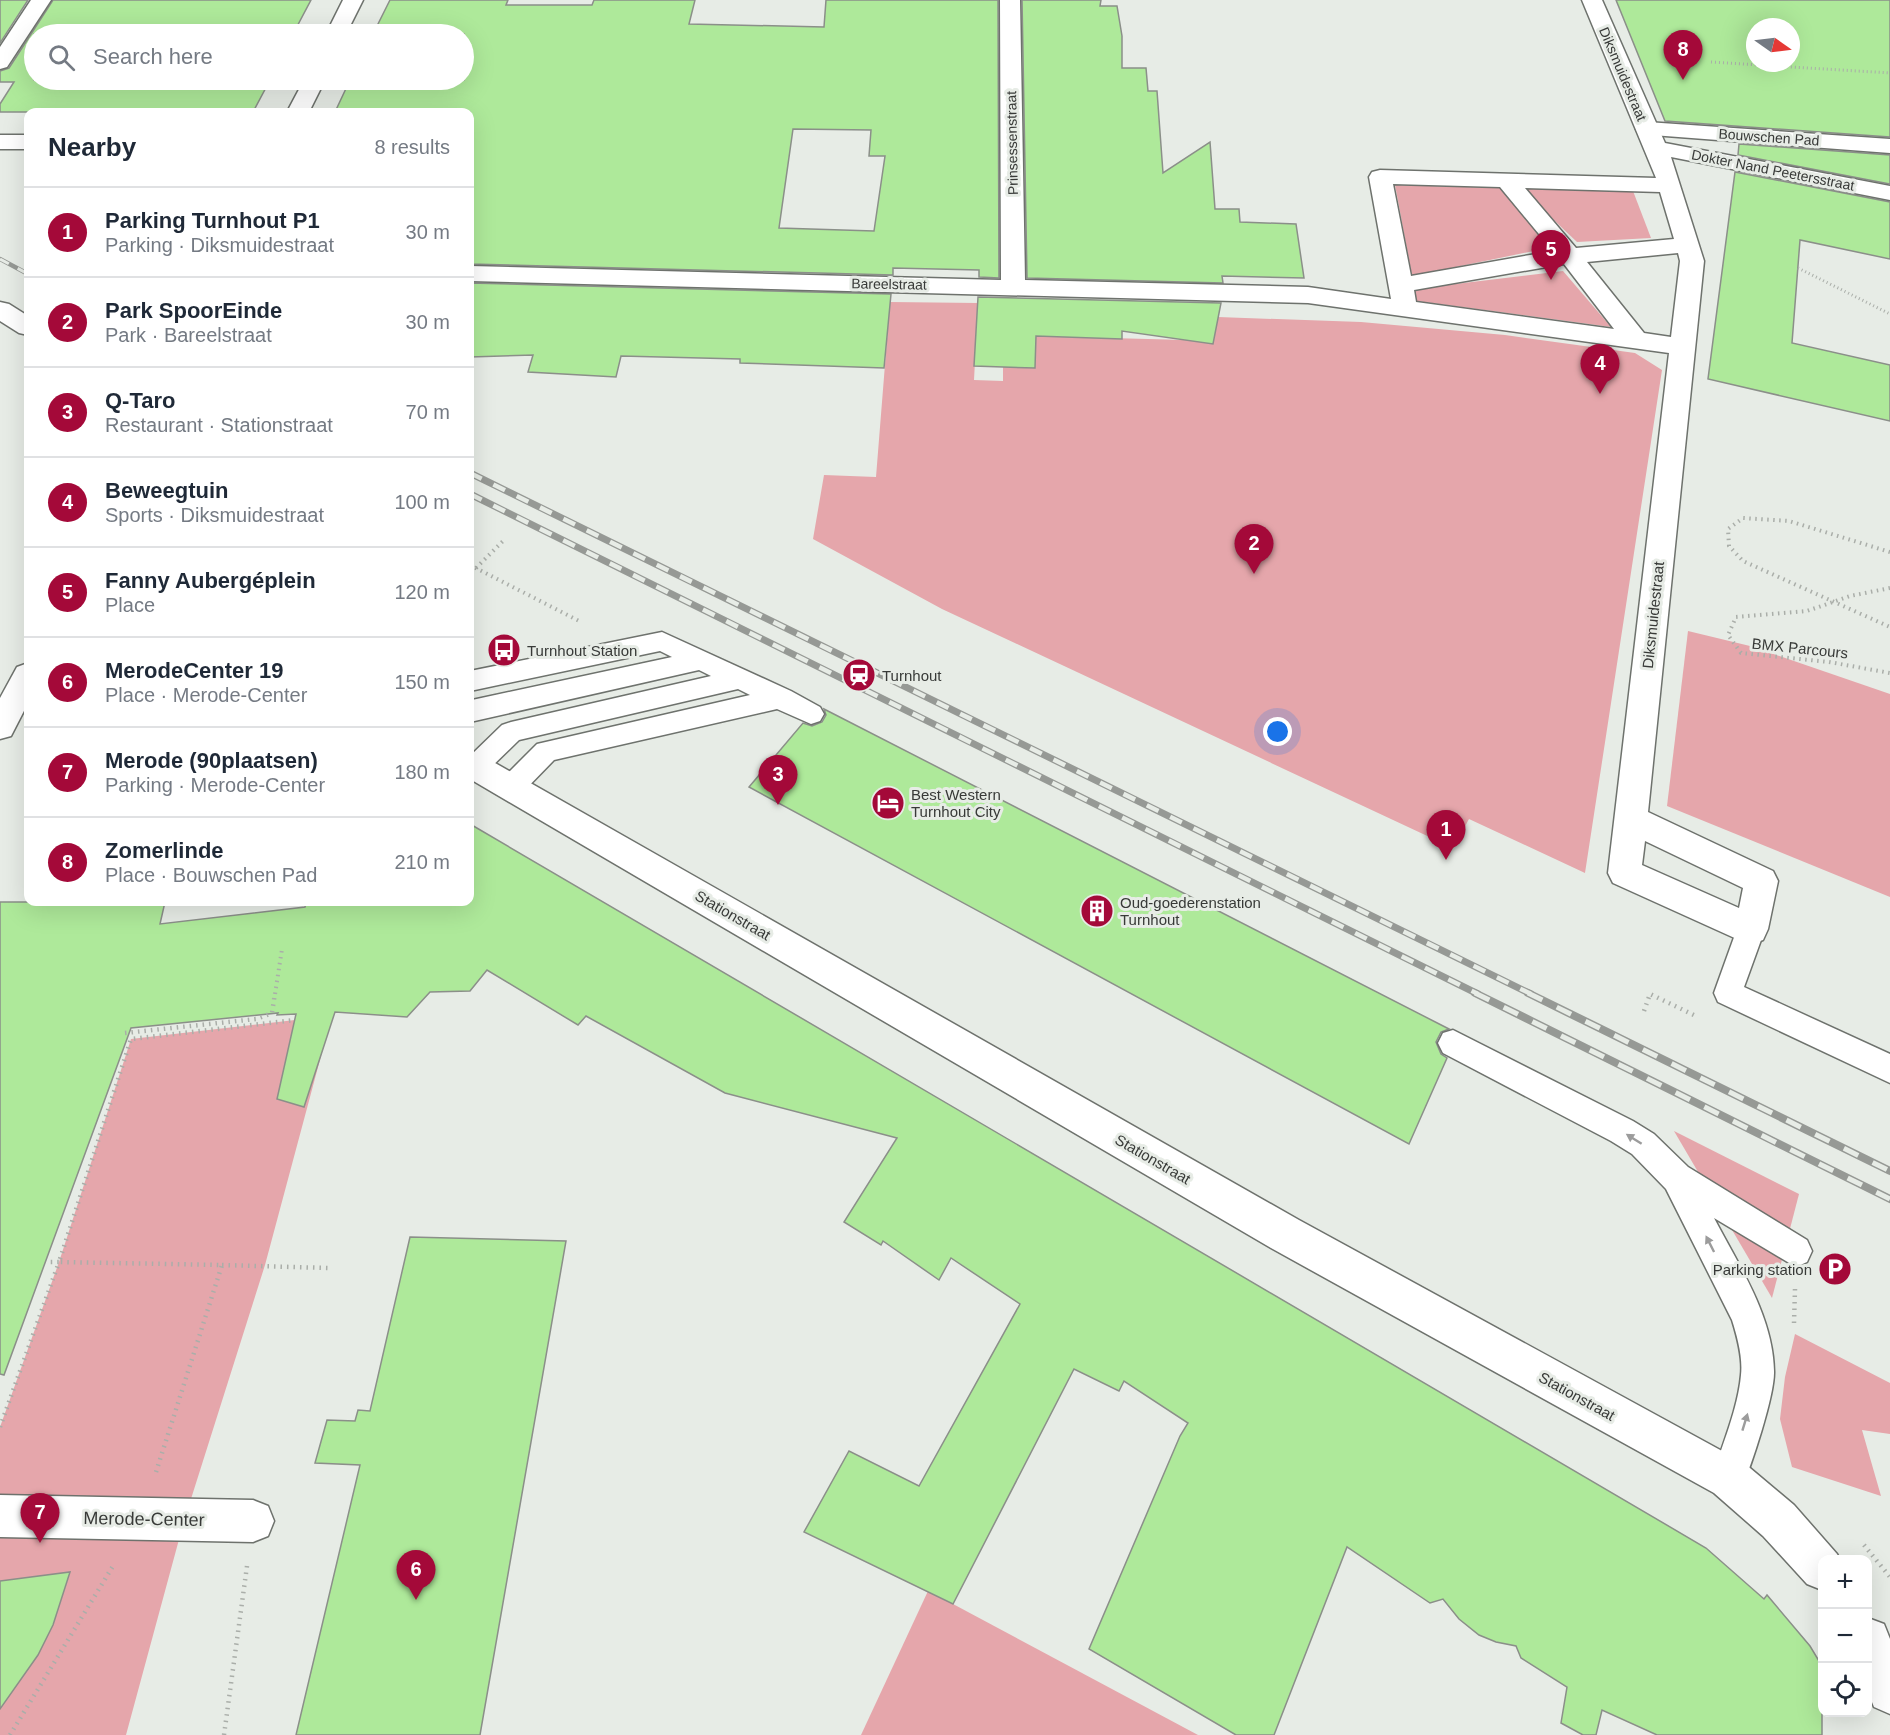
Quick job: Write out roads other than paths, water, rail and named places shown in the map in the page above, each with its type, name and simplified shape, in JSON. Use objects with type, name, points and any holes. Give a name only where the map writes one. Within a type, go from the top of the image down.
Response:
[{"type":"street","points":[[25,24],[41,0]]},
{"type":"street","points":[[341,24],[353,0]]},
{"type":"street","name":"Prinsessenstraat","points":[[1010,0],[1013,287]]},
{"type":"street","name":"Diksmuidestraat","points":[[1592,0],[1652,138],[1670,185],[1692,261],[1625,873],[1751,929]]},
{"type":"street","points":[[0,63],[24,26]]},
{"type":"street","points":[[300,108],[309,90]]},
{"type":"street","name":"Bouwschen Pad","points":[[1652,138],[1890,146]]},
{"type":"street","name":"Dokter Nand Peetersstraat","points":[[1652,138],[1890,193]]},
{"type":"street","points":[[0,142],[24,142]]},
{"type":"street","points":[[1670,185],[1380,177],[1403,297],[1570,256],[1687,245]]},
{"type":"street","points":[[1506,180],[1570,256],[1635,340]]},
{"type":"street","name":"Bareelstraat","points":[[474,274],[1403,297],[1682,347]]},
{"type":"street","points":[[0,310],[24,325]]},
{"type":"street","points":[[0,727],[24,682]]},
{"type":"street","name":"Stationstraat","points":[[474,766],[1285,1234],[1729,1478],[1776,1516],[1818,1564]]},
{"type":"street","points":[[1631,819],[1761,881],[1751,929]]},
{"type":"street","name":"Merode-Center","points":[[0,1516],[253,1521]]},
{"type":"street","points":[[1872,1649],[1890,1691]]},
{"type":"lane","points":[[474,680],[662,641],[811,714]]},
{"type":"lane","points":[[474,710],[701,660]]},
{"type":"lane","points":[[474,763],[511,732],[740,679]]},
{"type":"lane","points":[[511,787],[546,751],[782,698]]},
{"type":"lane","points":[[1751,929],[1728,993],[1890,1070]]},
{"type":"lane","points":[[1453,1043],[1622,1131],[1642,1144],[1677,1178],[1796,1251]]},
{"type":"lane","points":[[1677,1178],[1746,1314],[1757,1354],[1758,1372],[1755,1391],[1729,1478]]},
{"type":"railway","points":[[0,259],[24,272]]},
{"type":"railway","points":[[474,475],[1531,994]]},
{"type":"railway","points":[[474,496],[1478,994]]},
{"type":"railway","points":[[1475,993],[1890,1199]]},
{"type":"railway","points":[[1528,993],[1890,1171]]},
{"type":"place","name":"Zomerlinde","points":[[1683,80]]},
{"type":"place","name":"Fanny Aubergéplein","points":[[1551,280]]},
{"type":"place","name":"Beweegtuin","points":[[1600,394]]},
{"type":"place","name":"Park SpoorEinde","points":[[1254,574]]},
{"type":"place","name":"Turnhout Station","points":[[504,650]]},
{"type":"place","name":"Turnhout","points":[[859,675]]},
{"type":"place","name":"Best Western Turnhout City","points":[[888,803]]},
{"type":"place","name":"Q-Taro","points":[[778,805]]},
{"type":"place","name":"Parking Turnhout P1","points":[[1446,860]]},
{"type":"place","name":"Oud-goederenstation Turnhout","points":[[1097,911]]},
{"type":"place","name":"Parking station","points":[[1835,1269]]},
{"type":"place","name":"Merode (90plaatsen)","points":[[40,1543]]},
{"type":"place","name":"MerodeCenter 19","points":[[416,1600]]}]
